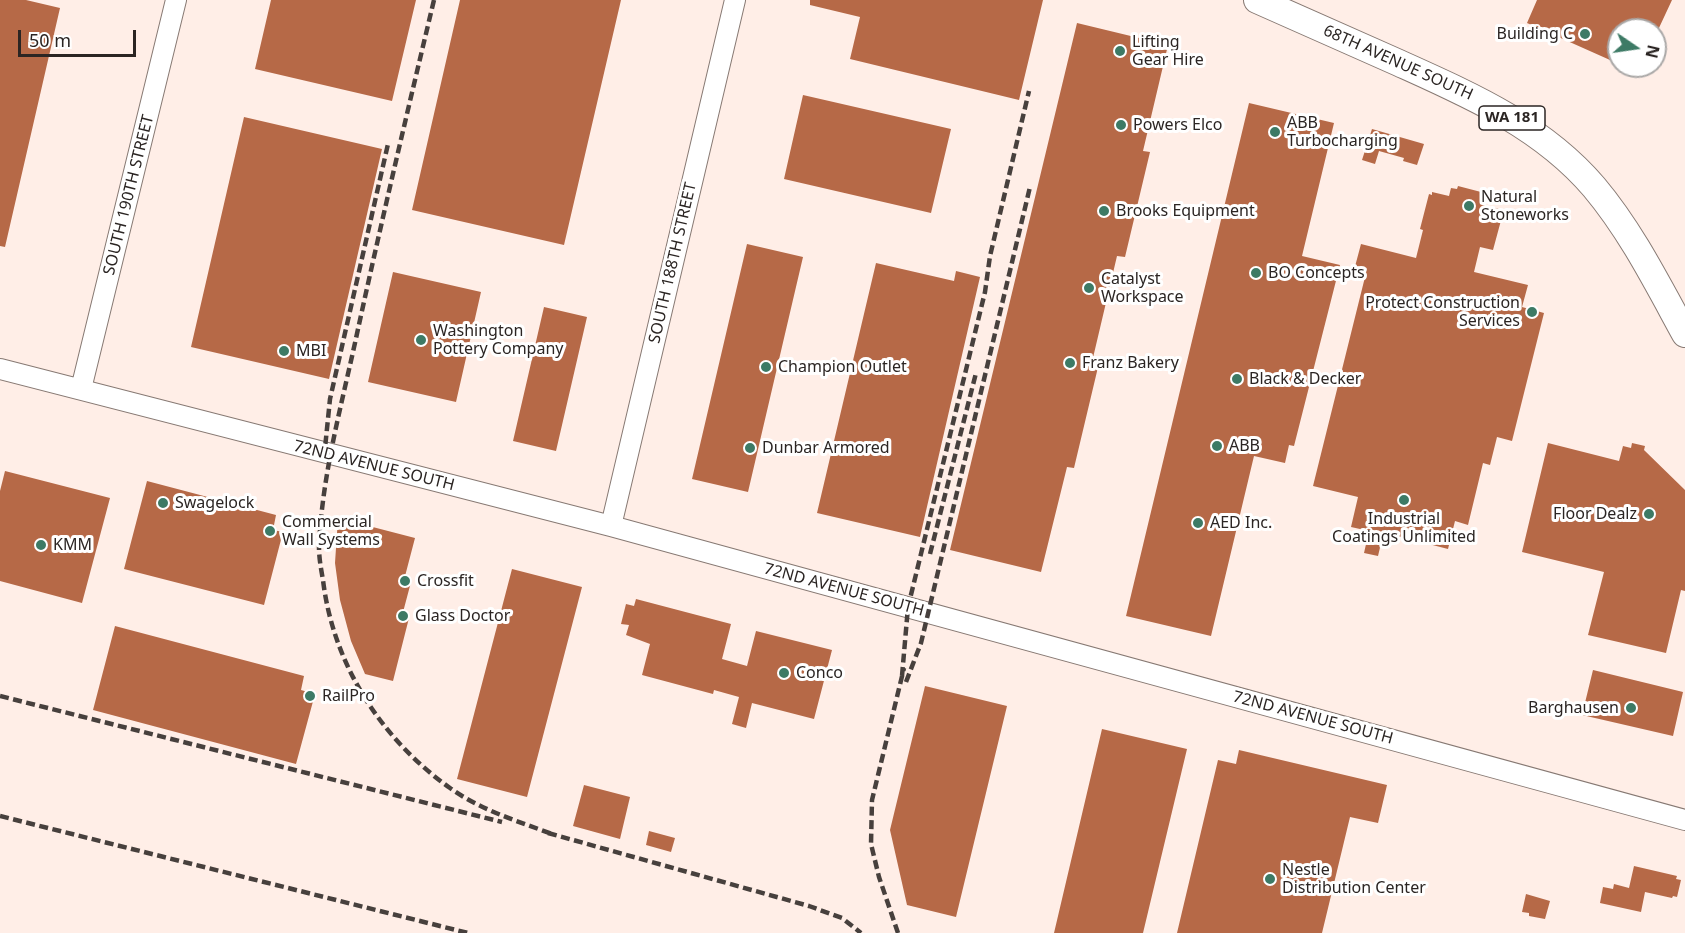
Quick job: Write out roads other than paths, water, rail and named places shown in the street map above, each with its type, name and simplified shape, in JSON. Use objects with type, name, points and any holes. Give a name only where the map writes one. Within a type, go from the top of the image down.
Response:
[{"type":"main road","name":"68TH AVENUE SOUTH","points":[[1257,0],[1480,100],[1520,122],[1551,146],[1593,186],[1629,234],[1685,334]]},
{"type":"street","name":"SOUTH 190TH STREET","points":[[81,389],[176,0]]},
{"type":"street","name":"SOUTH 188TH STREET","points":[[611,526],[735,0]]},
{"type":"street","name":"72ND AVENUE SOUTH","points":[[0,369],[611,526],[1685,820]]},
{"type":"railway","points":[[434,0],[334,437],[321,519],[320,564],[328,611],[349,670],[364,697],[402,747],[450,788],[474,803],[555,835]]},
{"type":"railway","points":[[902,676],[908,607],[985,292],[990,256],[1029,91]]},
{"type":"railway","points":[[324,458],[330,399],[388,144]]},
{"type":"railway","points":[[906,682],[921,643],[1030,187]]},
{"type":"railway","points":[[930,554],[976,373]]},
{"type":"railway","points":[[898,933],[879,877],[871,844],[872,800],[904,668]]},
{"type":"railway","points":[[0,696],[502,822]]},
{"type":"railway","points":[[0,816],[468,933]]},
{"type":"railway","points":[[548,833],[809,906],[842,918],[861,933]]},
{"type":"place","name":"Building C","points":[[1585,34]]},
{"type":"place","name":"Lifting Gear Hire","points":[[1120,51]]},
{"type":"place","name":"Powers Elco","points":[[1121,125]]},
{"type":"place","name":"ABB Turbocharging","points":[[1275,132]]},
{"type":"place","name":"Natural Stoneworks","points":[[1469,206]]},
{"type":"place","name":"Brooks Equipment","points":[[1104,211]]},
{"type":"place","name":"BO Concepts","points":[[1256,273]]},
{"type":"place","name":"Catalyst Workspace","points":[[1089,288]]},
{"type":"place","name":"Protect Construction Services","points":[[1532,312]]},
{"type":"place","name":"Washington Pottery Company","points":[[421,340]]},
{"type":"place","name":"MBI","points":[[284,351]]},
{"type":"place","name":"Franz Bakery","points":[[1070,363]]},
{"type":"place","name":"Champion Outlet","points":[[766,367]]},
{"type":"place","name":"Black & Decker","points":[[1237,379]]},
{"type":"place","name":"ABB","points":[[1217,446]]},
{"type":"place","name":"Dunbar Armored","points":[[750,448]]},
{"type":"place","name":"Industrial Coatings Unlimited","points":[[1404,500]]},
{"type":"place","name":"Swagelock","points":[[163,503]]},
{"type":"place","name":"Floor Dealz","points":[[1649,514]]},
{"type":"place","name":"AED Inc.","points":[[1198,523]]},
{"type":"place","name":"Commercial Wall Systems","points":[[270,531]]},
{"type":"place","name":"KMM","points":[[41,545]]},
{"type":"place","name":"Crossfit","points":[[405,581]]},
{"type":"place","name":"Glass Doctor","points":[[403,616]]},
{"type":"place","name":"Conco","points":[[784,673]]},
{"type":"place","name":"RailPro","points":[[310,696]]},
{"type":"place","name":"Barghausen","points":[[1631,708]]},
{"type":"place","name":"Nestle Distribution Center","points":[[1270,879]]}]
